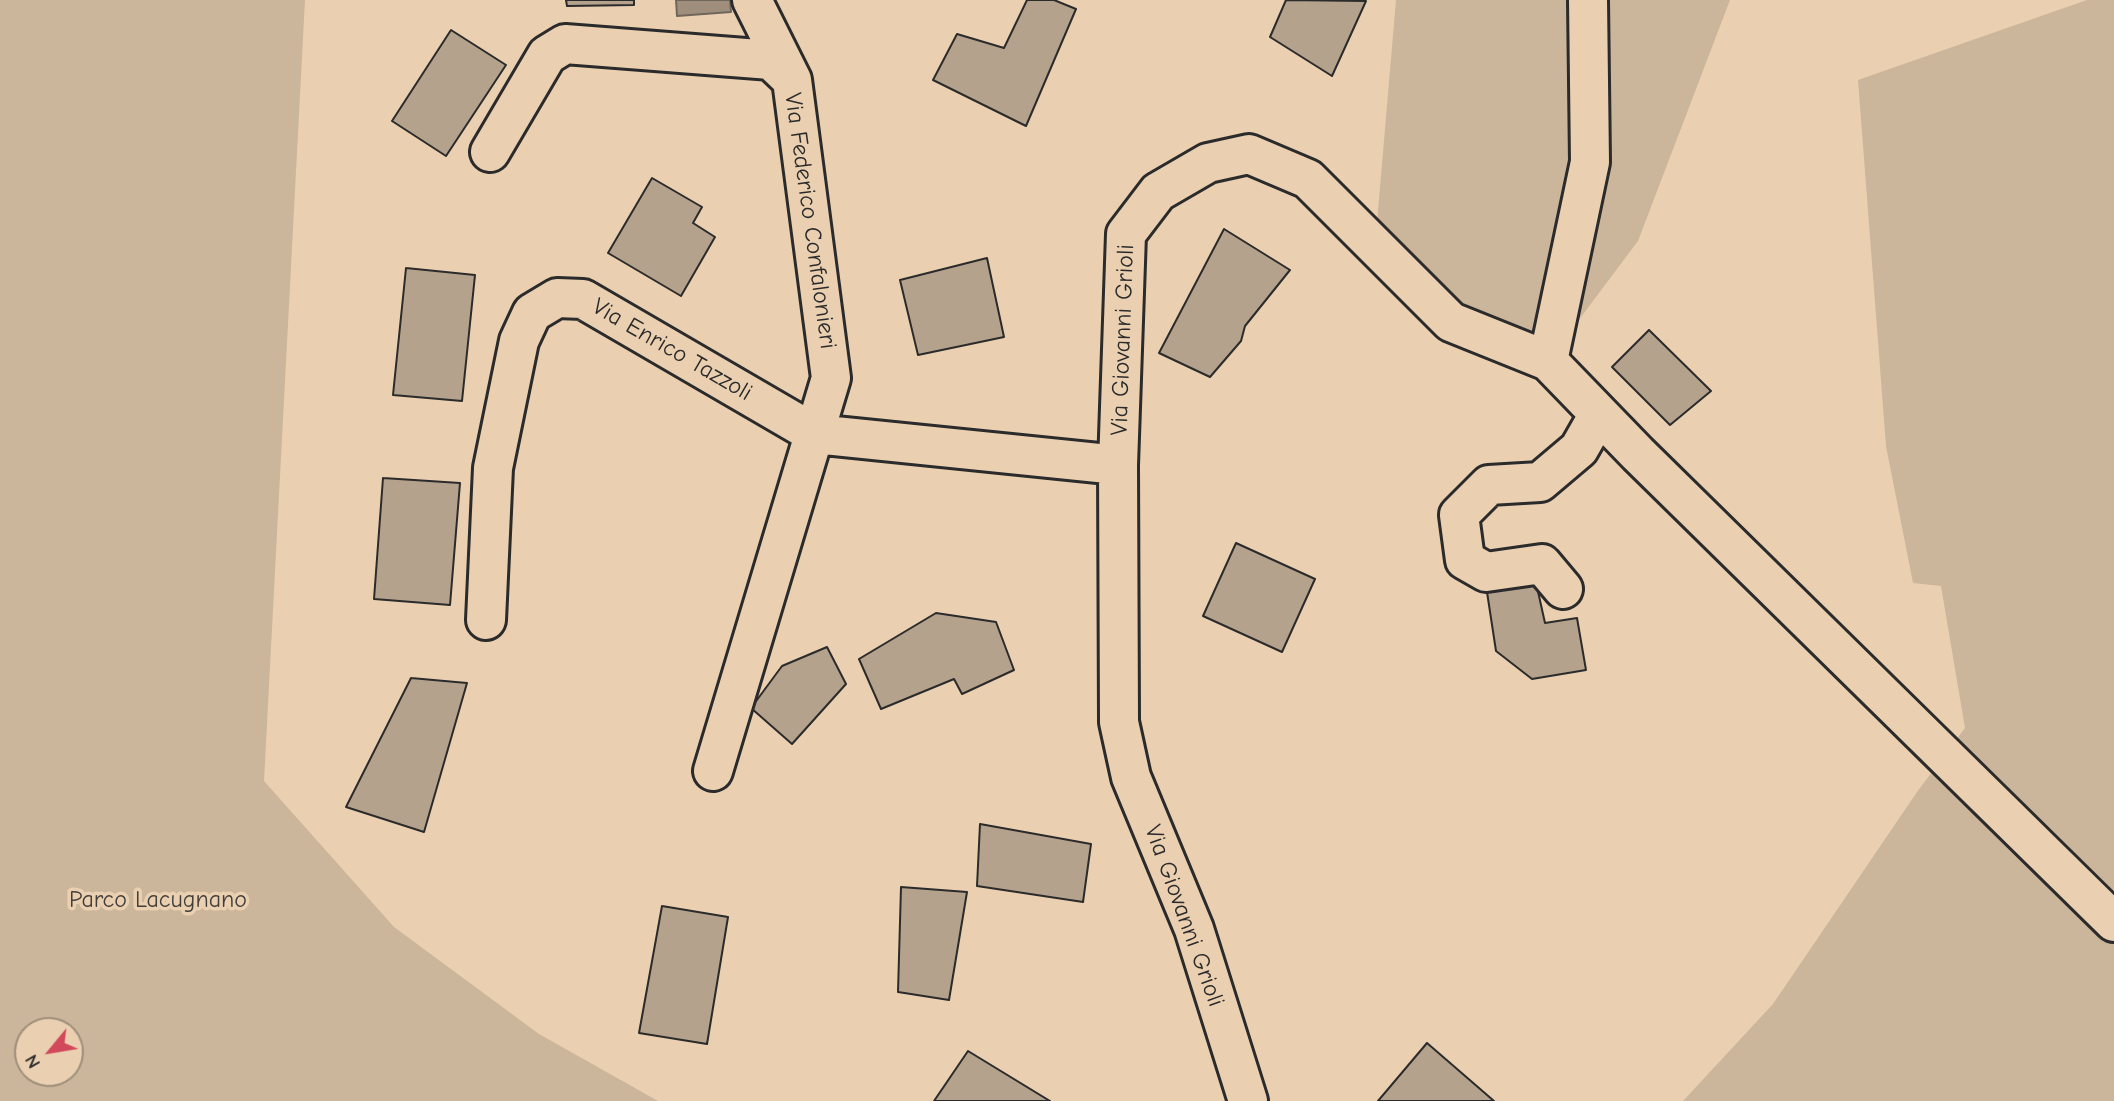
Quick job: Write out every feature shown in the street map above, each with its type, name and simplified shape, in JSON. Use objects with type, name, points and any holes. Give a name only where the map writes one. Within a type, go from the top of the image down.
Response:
[{"type":"street","points":[[752,0],[792,80]]},
{"type":"street","points":[[1588,0],[1590,162],[1548,361],[1638,454],[2114,922]]},
{"type":"street","name":"Via Federico Confalonieri","points":[[490,152],[547,55],[565,44],[771,60],[792,80],[831,378],[713,771]]},
{"type":"street","name":"Via Giovanni Grioli","points":[[1248,1101],[1194,929],[1131,777],[1122,733],[1119,709],[1118,465],[1126,234],[1158,192],[1208,163],[1249,154],[1308,179],[1451,322],[1548,361]]},
{"type":"street","name":"Via Enrico Tazzoli","points":[[486,620],[493,468],[519,341],[532,313],[557,298],[583,299],[815,434],[1118,465]]},
{"type":"street","points":[[1563,589],[1542,564],[1486,572],[1465,560],[1459,515],[1489,485],[1539,482],[1579,449],[1599,414]]},
{"type":"green space","name":"Parco Lacugnano","points":[[0,0],[305,0],[264,781],[394,927],[539,1034],[658,1101],[0,1101]]},
{"type":"green space","points":[[1396,0],[1730,0],[1638,241],[1548,361],[1451,322],[1375,246]]},
{"type":"green space","points":[[2087,0],[2114,0],[2114,1101],[1683,1101],[1773,1004],[1917,792],[1965,728],[1941,586],[1913,583],[1886,446],[1858,80]]},
{"type":"shaded area","points":[[676,0],[730,0],[731,12],[677,16]]},
{"type":"building","points":[[566,0],[634,0],[634,5],[567,6]]},
{"type":"building","points":[[1027,0],[1054,0],[1076,9],[1026,126],[933,80],[957,34],[1004,48]]},
{"type":"building","points":[[1286,0],[1366,1],[1332,76],[1270,37]]},
{"type":"building","points":[[451,30],[506,65],[446,156],[392,121]]},
{"type":"building","points":[[652,178],[702,207],[693,223],[715,237],[681,296],[608,253]]},
{"type":"building","points":[[1224,229],[1290,270],[1245,326],[1241,341],[1210,377],[1159,353]]},
{"type":"building","points":[[987,258],[1004,337],[918,355],[900,280]]},
{"type":"building","points":[[406,268],[475,275],[462,401],[393,395]]},
{"type":"building","points":[[1649,330],[1711,391],[1670,425],[1612,367]]},
{"type":"building","points":[[383,478],[460,483],[450,605],[374,599]]},
{"type":"building","points":[[1236,543],[1315,579],[1282,652],[1203,616]]},
{"type":"building","points":[[1535,578],[1545,623],[1577,618],[1586,670],[1532,679],[1496,651],[1487,592]]},
{"type":"building","points":[[936,613],[996,622],[1014,670],[962,694],[954,679],[881,709],[859,659]]},
{"type":"building","points":[[827,647],[846,684],[792,744],[751,708],[782,666]]},
{"type":"building","points":[[411,678],[467,683],[424,832],[346,807]]},
{"type":"building","points":[[980,824],[1091,844],[1083,902],[977,886]]},
{"type":"building","points":[[901,887],[967,892],[949,1000],[898,992]]},
{"type":"building","points":[[662,906],[728,917],[707,1044],[639,1033]]},
{"type":"building","points":[[1427,1043],[1494,1101],[1378,1101]]},
{"type":"building","points":[[968,1051],[1050,1101],[934,1101]]}]
